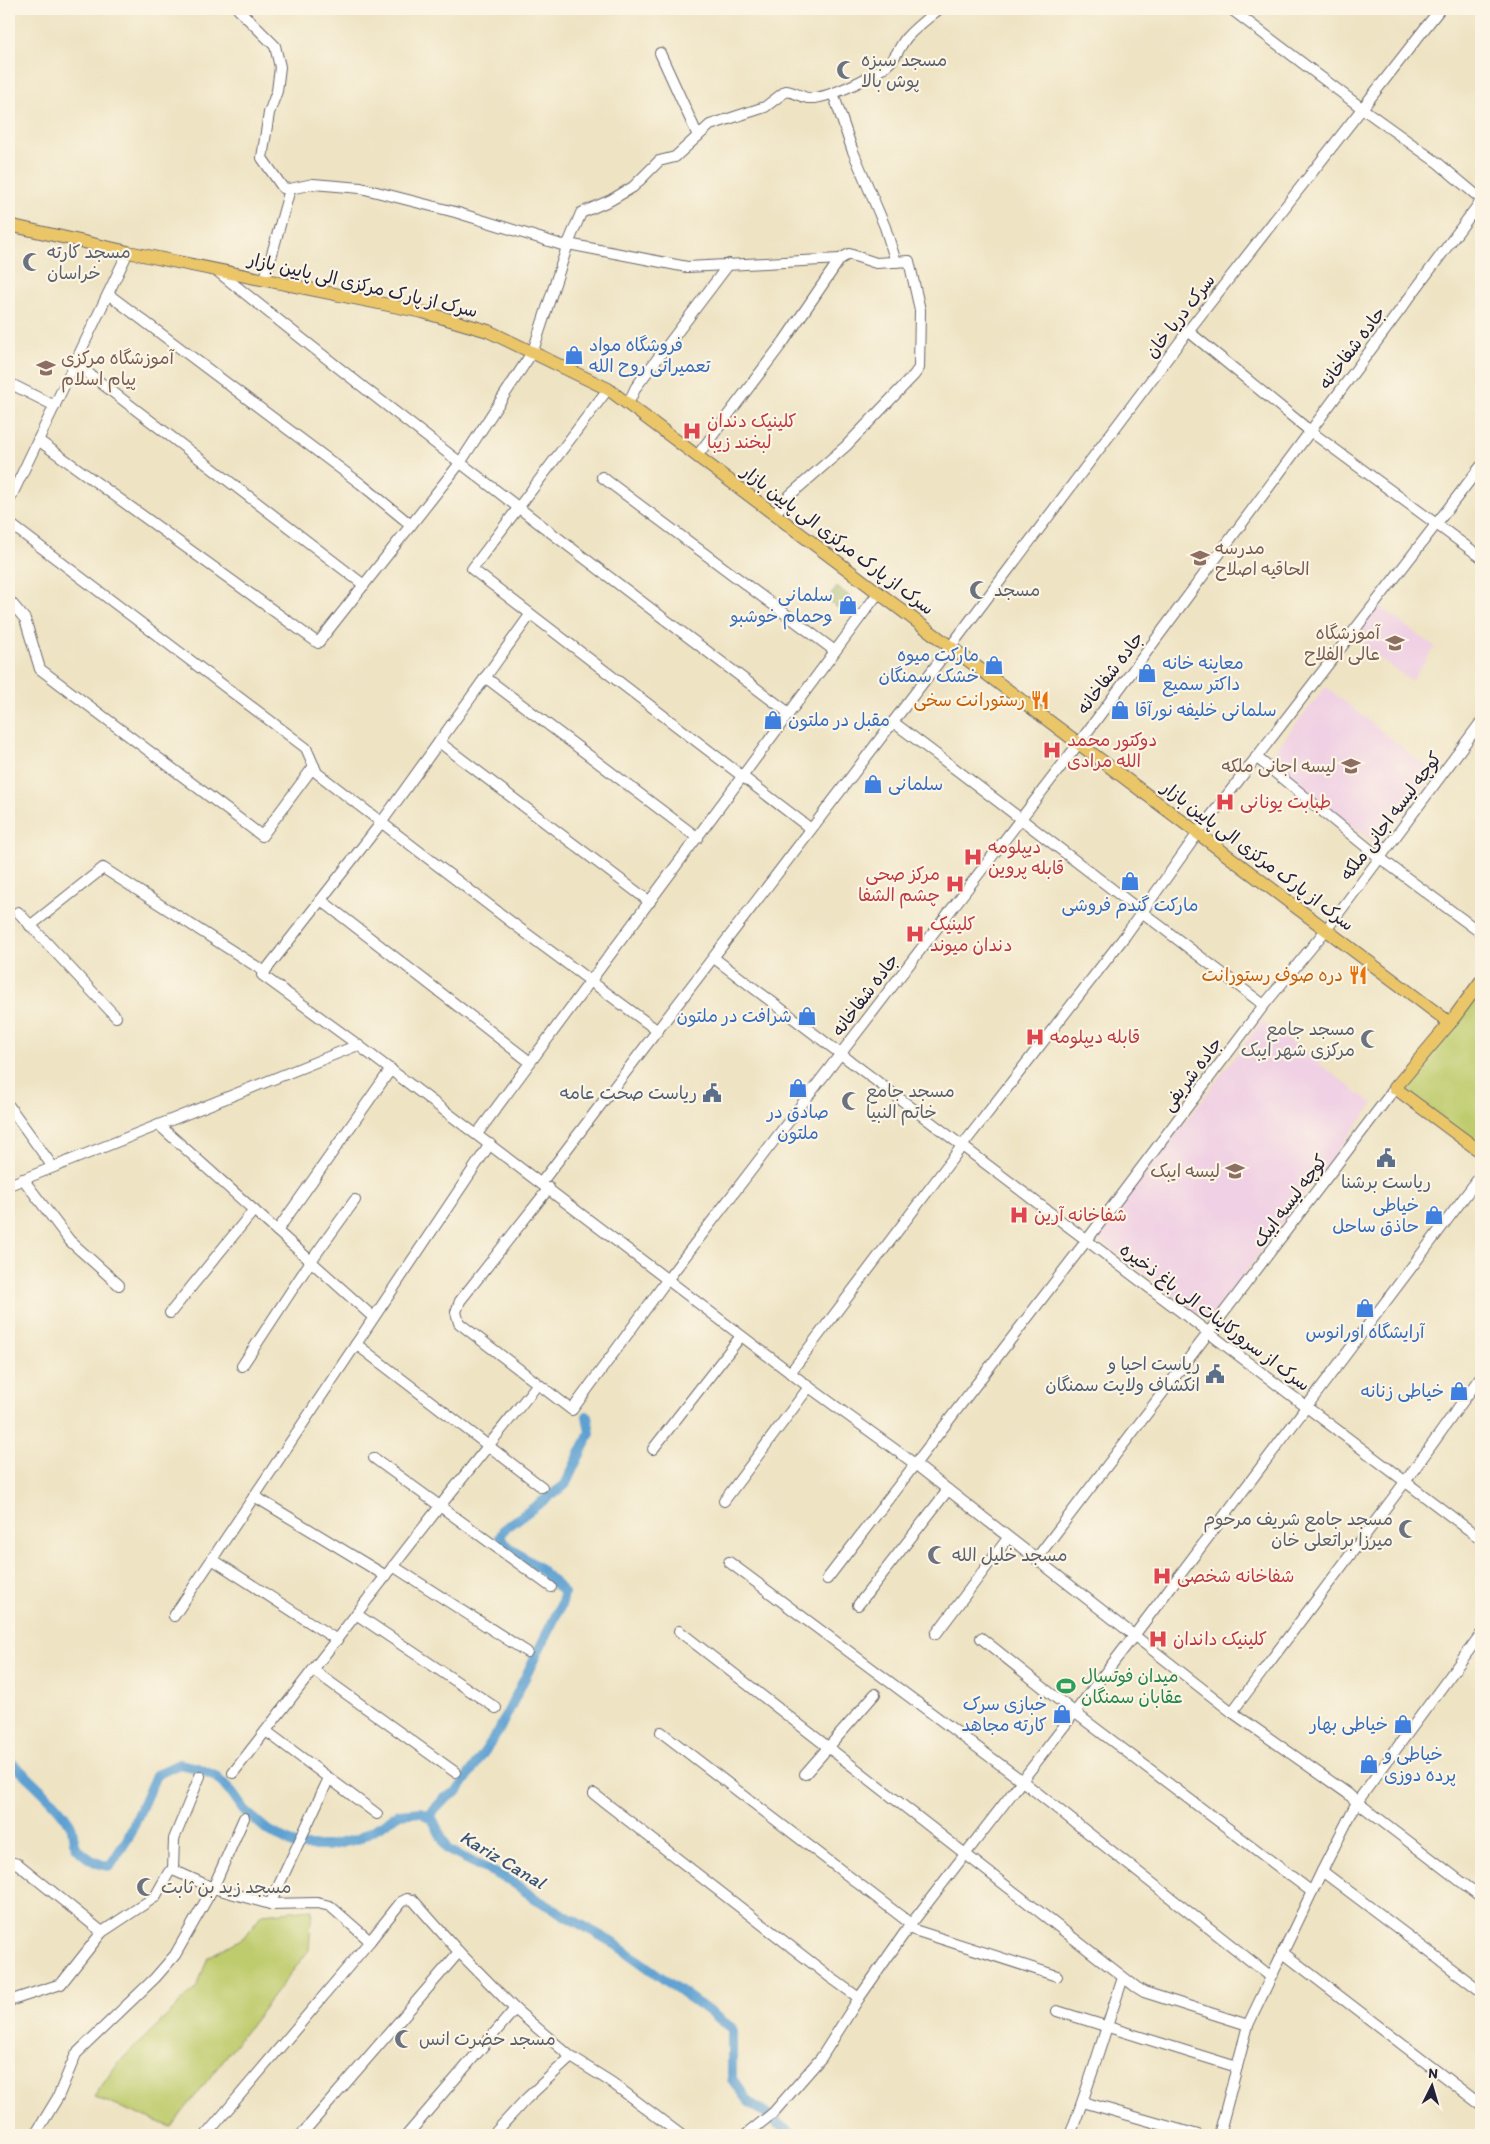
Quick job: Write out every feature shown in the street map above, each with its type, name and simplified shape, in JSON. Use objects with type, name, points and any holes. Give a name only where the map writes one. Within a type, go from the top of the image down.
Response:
[{"type":"main road","name":"سرک از پارک مرکزی الی پایین بازار","points":[[9,225],[128,252],[424,312],[488,331],[608,389],[1450,1023]]},
{"type":"main road","points":[[1481,982],[1396,1088],[1481,1152]]},
{"type":"street","points":[[238,9],[276,46],[280,67],[277,91],[269,113],[262,158],[283,188],[290,189],[313,184],[361,188],[455,212],[562,245],[568,244],[688,267],[840,260]]},
{"type":"street","points":[[38,440],[318,643],[460,463],[533,352],[568,244],[581,213],[611,200],[633,187],[659,161],[675,157],[710,125],[764,107],[786,91],[796,92],[807,98],[833,93],[874,73],[891,61],[906,38],[939,9]]},
{"type":"street","points":[[1231,9],[1438,163],[1481,200]]},
{"type":"street","name":"سرک دریا خان","points":[[537,1385],[459,1323],[456,1312],[460,1301],[658,1030],[1188,331],[1440,9]]},
{"type":"street","points":[[660,53],[698,136]]},
{"type":"street","points":[[833,93],[852,149],[886,227],[896,262]]},
{"type":"street","points":[[264,279],[290,189]]},
{"type":"street","name":"جاده شفاخانه","points":[[537,1385],[569,1410],[574,1409],[668,1280],[1078,743],[1481,200]]},
{"type":"street","points":[[9,499],[128,252]]},
{"type":"street","points":[[697,456],[784,341],[840,260],[849,254],[876,263],[910,261],[920,310],[919,368],[914,376],[852,439],[790,495],[775,514]]},
{"type":"street","points":[[628,404],[636,387],[729,264]]},
{"type":"street","points":[[215,270],[518,508],[789,713]]},
{"type":"street","points":[[108,294],[345,472],[411,525]]},
{"type":"street","points":[[1188,331],[1310,431],[1481,557]]},
{"type":"street","points":[[75,363],[364,584]]},
{"type":"street","points":[[9,383],[55,406]]},
{"type":"street","points":[[608,389],[472,570],[811,829]]},
{"type":"street","points":[[790,1373],[1142,913],[1198,833],[1481,466]]},
{"type":"street","points":[[602,477],[835,651]]},
{"type":"street","points":[[9,523],[306,748],[317,773],[381,823],[658,1030]]},
{"type":"street","points":[[477,1134],[879,592]]},
{"type":"street","points":[[9,600],[25,619],[40,669],[262,836],[314,766]]},
{"type":"street","points":[[530,615],[381,823],[262,975],[545,1185],[790,1373],[915,1464],[1133,1637],[1232,1712],[1358,1802],[1480,1893]]},
{"type":"street","points":[[486,677],[698,838]]},
{"type":"street","points":[[893,722],[1264,1005]]},
{"type":"street","name":"کوچه لیسه اجانی ملکه","points":[[1326,930],[1481,722]]},
{"type":"street","points":[[439,742],[650,902]]},
{"type":"street","points":[[1256,757],[1380,858],[1481,933]]},
{"type":"street","points":[[30,926],[104,868],[265,972]]},
{"type":"street","points":[[321,900],[530,1062]]},
{"type":"street","points":[[18,912],[116,1017]]},
{"type":"street","name":"جاده شریفی","points":[[827,1579],[1087,1240],[1264,1005],[1326,930]]},
{"type":"street","name":"سرک از سرورکاینات الی باغ ذخیره","points":[[714,958],[1481,1539]]},
{"type":"street","points":[[9,1185],[358,1045]]},
{"type":"street","points":[[277,1231],[390,1069]]},
{"type":"street","name":"کوچه لیسه ایبک","points":[[1036,1559],[1396,1088]]},
{"type":"street","points":[[9,1106],[53,1167]]},
{"type":"street","points":[[159,1125],[374,1318]]},
{"type":"street","points":[[174,1616],[490,1144]]},
{"type":"street","points":[[746,2135],[773,2113],[821,2058],[859,1998],[909,1926],[1133,1637],[1481,1175]]},
{"type":"street","points":[[23,1180],[70,1242],[119,1285]]},
{"type":"street","points":[[242,1366],[355,1200]]},
{"type":"street","points":[[170,1313],[254,1210]]},
{"type":"street","points":[[653,1449],[741,1336]]},
{"type":"street","points":[[356,1344],[542,1487]]},
{"type":"street","points":[[1232,1712],[1405,1482],[1481,1376]]},
{"type":"street","points":[[233,1773],[440,1506],[537,1385]]},
{"type":"street","points":[[724,1501],[809,1387]]},
{"type":"street","points":[[374,1458],[551,1587]]},
{"type":"street","points":[[858,1605],[948,1490]]},
{"type":"street","points":[[254,1496],[386,1576]]},
{"type":"street","points":[[936,1634],[1008,1538]]},
{"type":"street","points":[[212,1559],[337,1640]]},
{"type":"street","points":[[729,1562],[1022,1780],[1270,1976]]},
{"type":"street","points":[[393,1566],[527,1652]]},
{"type":"street","points":[[356,1614],[496,1708]]},
{"type":"street","points":[[679,1631],[1123,1978],[1144,1992],[1248,2026]]},
{"type":"street","points":[[1219,2135],[1248,2026],[1270,1976],[1358,1802],[1481,1634]]},
{"type":"street","points":[[981,1638],[1074,1712],[1312,1892]]},
{"type":"street","points":[[313,1670],[455,1772]]},
{"type":"street","points":[[805,1774],[874,1694]]},
{"type":"street","points":[[266,1731],[377,1814]]},
{"type":"street","points":[[661,1732],[909,1926],[1057,1976]]},
{"type":"street","points":[[173,1870],[174,1839],[200,1776]]},
{"type":"street","points":[[270,1904],[329,1778]]},
{"type":"street","points":[[594,1794],[830,1978],[859,1998]]},
{"type":"street","points":[[35,2135],[58,2097],[76,2054],[155,1978],[174,1954],[213,1888],[244,1818]]},
{"type":"street","points":[[9,1862],[18,1864],[102,1932]]},
{"type":"street","points":[[173,1870],[213,1888],[270,1904],[317,1903],[330,1906],[370,1941]]},
{"type":"street","points":[[9,2001],[60,1984],[102,1932],[155,1897],[169,1872],[173,1870]]},
{"type":"street","points":[[1322,1871],[1481,1991]]},
{"type":"street","points":[[206,2135],[402,1902],[407,1899],[413,1900],[459,1952],[515,2010],[571,2058],[611,2082],[681,2135]]},
{"type":"street","points":[[301,2135],[459,1952]]},
{"type":"street","points":[[1282,1952],[1481,2105]]},
{"type":"street","points":[[1070,2135],[1083,2102],[1123,1978]]},
{"type":"street","points":[[407,2135],[515,2010]]},
{"type":"street","points":[[1057,2011],[1237,2067]]},
{"type":"street","points":[[493,2135],[526,2099],[571,2058]]},
{"type":"street","points":[[1083,2102],[1198,2135]]},
{"type":"shaded area","name":"آموزشگاه عالی الفلاح","points":[[1378,606],[1435,647],[1411,681],[1354,639]]},
{"type":"shaded area","name":"لیسه اجانی ملکه","points":[[1326,687],[1435,773],[1377,845],[1268,759]]},
{"type":"shaded area","name":"لیسه ایبک","points":[[1262,1021],[1373,1104],[1208,1321],[1097,1238]]},
{"type":"green space","points":[[837,587],[852,598],[842,611],[827,600]]},
{"type":"green space","points":[[1481,990],[1481,1149],[1404,1090]]},
{"type":"green space","points":[[312,1909],[309,1950],[171,2127],[94,2097],[117,2064],[197,1987],[208,1957],[243,1938],[262,1914]]},
{"type":"waterway","points":[[427,1817],[445,1798],[457,1792],[498,1732],[562,1603],[564,1593],[554,1582],[539,1568],[512,1550],[500,1538],[504,1529],[565,1485],[590,1433],[587,1416]]},
{"type":"waterway","name":"Kariz Canal","points":[[9,1761],[60,1810],[71,1826],[74,1843],[77,1848],[92,1860],[110,1866],[128,1838],[156,1775],[179,1764],[198,1768],[215,1776],[232,1793],[244,1810],[266,1829],[297,1846],[328,1846],[358,1839],[398,1814],[421,1812],[433,1820],[448,1850],[511,1881],[536,1899],[615,1944],[732,2028],[732,2079],[748,2101],[794,2135]]},
{"type":"place","name":"مسجد سبزه پوش بالا","points":[[846,70]]},
{"type":"place","name":"مسجد کارته خراسان","points":[[32,262]]},
{"type":"place","name":"فروشگاه مواد تعمیراتی روح الله","points":[[574,355]]},
{"type":"place","name":"آموزشگاه مرکزی پیام اسلام","points":[[46,368]]},
{"type":"place","name":"کلینیک دندان لبخند زیبا","points":[[692,431]]},
{"type":"place","name":"مدرسه الحاقیه اصلاح","points":[[1200,558]]},
{"type":"place","name":"مسجد","points":[[979,590]]},
{"type":"place","name":"سلمانی وحمام خوشبو","points":[[848,605]]},
{"type":"place","name":"آموزشگاه عالی الفلاح","points":[[1395,643]]},
{"type":"place","name":"مارکت میوه خشک سمنگان","points":[[994,665]]},
{"type":"place","name":"معاینه خانه داکتر سمیع","points":[[1147,673]]},
{"type":"place","name":"رستورانت سخی","points":[[1040,700]]},
{"type":"place","name":"سلمانی خلیفه نورآقا","points":[[1120,710]]},
{"type":"place","name":"مقبل در ملتون","points":[[773,720]]},
{"type":"place","name":"دوکتور محمد الله مرادی","points":[[1052,750]]},
{"type":"place","name":"لیسه اجانی ملکه","points":[[1351,766]]},
{"type":"place","name":"سلمانی","points":[[873,784]]},
{"type":"place","name":"طبابت یونانی","points":[[1225,802]]},
{"type":"place","name":"دیپلومه قابله پروین","points":[[973,857]]},
{"type":"place","name":"مارکت گندم فروشی","points":[[1130,881]]},
{"type":"place","name":"مرکز صحی چشم الشفا","points":[[955,884]]},
{"type":"place","name":"کلینیک دندان میوند","points":[[915,934]]},
{"type":"place","name":"دره صوف رستورانت","points":[[1358,975]]},
{"type":"place","name":"شرافت در ملتون","points":[[807,1016]]},
{"type":"place","name":"قابله دیپلومه","points":[[1035,1037]]},
{"type":"place","name":"مسجد جامع مرکزی شهر ایبک","points":[[1370,1039]]},
{"type":"place","name":"صادق در ملتون","points":[[798,1088]]},
{"type":"place","name":"ریاست صحت عامه","points":[[712,1093]]},
{"type":"place","name":"مسجد جامع خاتم النبیا","points":[[851,1101]]},
{"type":"place","name":"ریاست برشنا","points":[[1386,1158]]},
{"type":"place","name":"لیسه ایبک","points":[[1235,1171]]},
{"type":"place","name":"شفاخانه آرین","points":[[1019,1215]]},
{"type":"place","name":"خیاطی حاذق ساحل","points":[[1434,1215]]},
{"type":"place","name":"آرایشگاه اورانوس","points":[[1365,1308]]},
{"type":"place","name":"ریاست احیا و انکشاف ولایت سمنگان","points":[[1215,1374]]},
{"type":"place","name":"خیاطی زنانه","points":[[1459,1391]]},
{"type":"place","name":"مسجد جامع شریف مرحوم میرزا براتعلی خان","points":[[1408,1529]]},
{"type":"place","name":"مسجد خلیل الله","points":[[937,1555]]},
{"type":"place","name":"شفاخانه شخصی","points":[[1162,1576]]},
{"type":"place","name":"کلینیک داندان","points":[[1158,1639]]},
{"type":"place","name":"میدان فوتسال عقابان سمنگان","points":[[1066,1686]]},
{"type":"place","name":"خبازی سرک کارته مجاهد","points":[[1062,1714]]},
{"type":"place","name":"خیاطی بهار","points":[[1403,1724]]},
{"type":"place","name":"خیاطی و پرده دوزی","points":[[1369,1764]]},
{"type":"place","name":"مسجد زید بن ثابت","points":[[146,1887]]},
{"type":"place","name":"مسجد حضرت انس","points":[[404,2039]]}]
